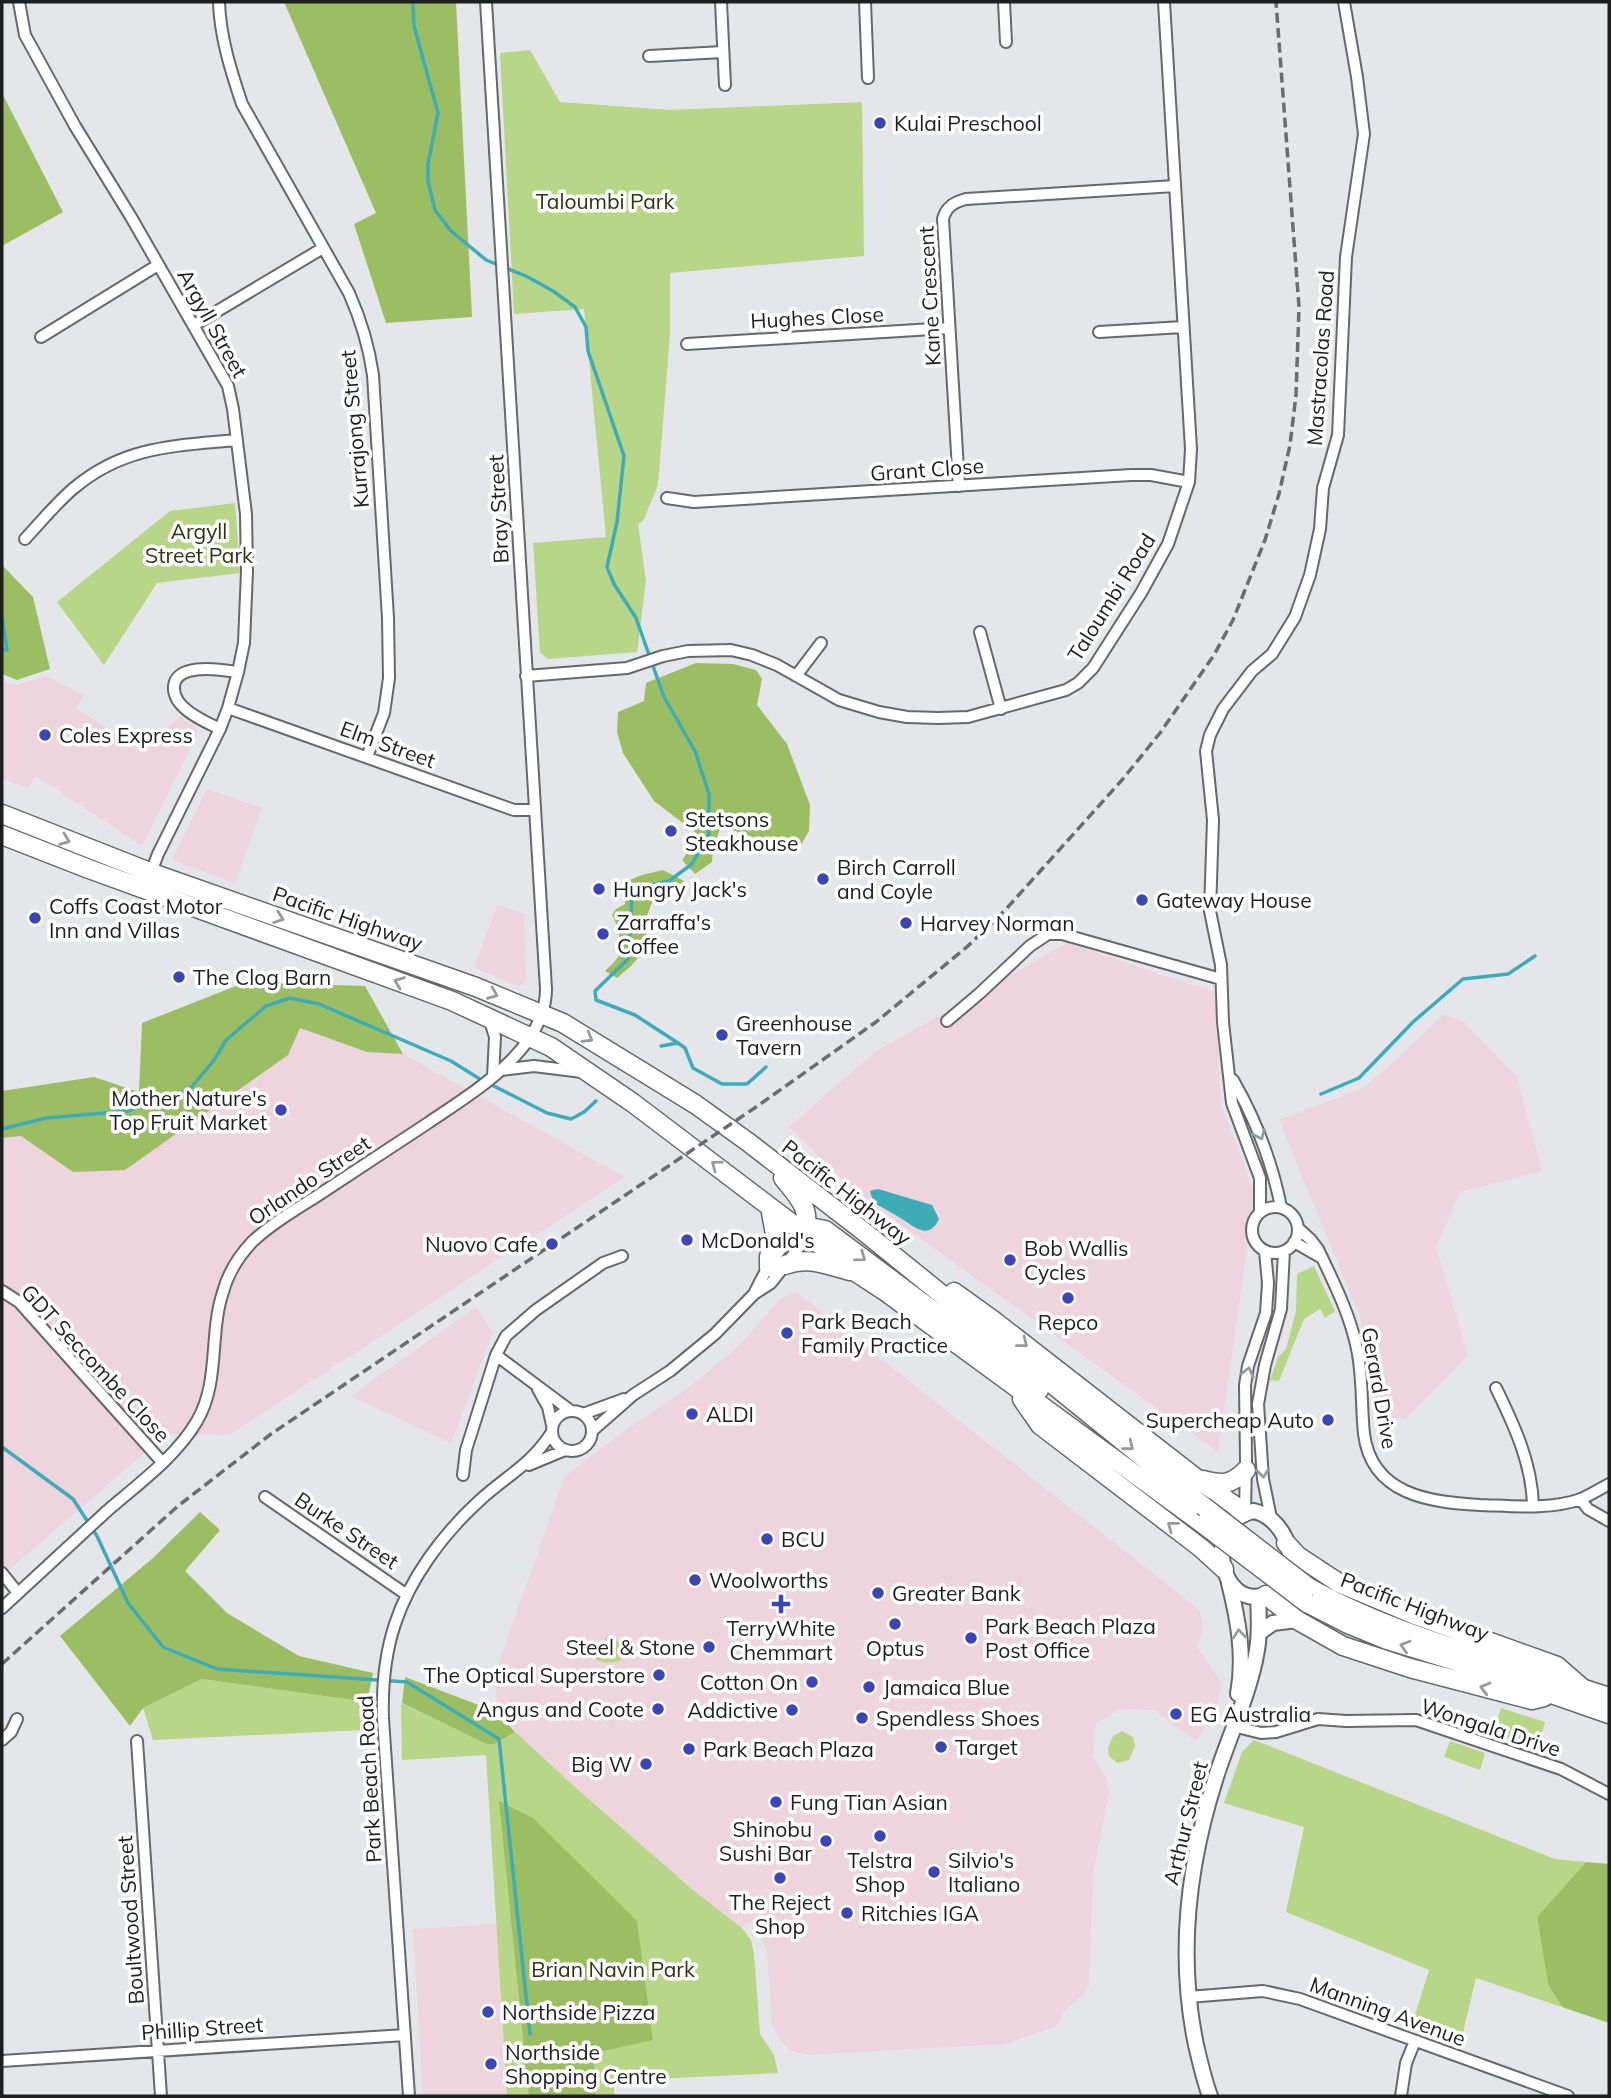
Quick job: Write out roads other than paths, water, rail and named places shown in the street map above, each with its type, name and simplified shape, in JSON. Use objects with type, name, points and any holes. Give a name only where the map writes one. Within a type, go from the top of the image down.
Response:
[{"type":"highway","name":"Pacific Highway","points":[[2,814],[148,881],[452,1001],[551,1047],[593,1074],[857,1273],[1014,1387],[1348,1625],[1609,1714]]},
{"type":"highway","name":"Pacific Highway","points":[[2,835],[476,987],[563,1023],[695,1104],[769,1158],[1105,1426],[1308,1595],[1609,1697]]},
{"type":"highway","points":[[769,1158],[803,1205],[807,1221],[803,1232]]},
{"type":"highway","points":[[770,1206],[775,1234],[769,1257],[777,1266],[809,1261],[857,1273]]},
{"type":"highway","points":[[803,1232],[815,1228],[825,1230],[1056,1402],[1105,1426]]},
{"type":"highway","points":[[867,1234],[993,1320],[1244,1513]]},
{"type":"highway","points":[[1014,1387],[1040,1425],[1191,1540],[1226,1573]]},
{"type":"highway","points":[[1196,1478],[1227,1483],[1246,1470]]},
{"type":"highway","points":[[1286,1543],[1298,1556],[1339,1583],[1415,1615],[1557,1666],[1581,1687]]},
{"type":"highway","points":[[1262,1596],[1343,1646],[1410,1668],[1532,1700],[1551,1695]]},
{"type":"main road","points":[[1254,1511],[1271,1518],[1281,1530],[1286,1543],[1289,1567],[1287,1577],[1280,1586],[1262,1596],[1250,1597],[1241,1594],[1233,1587],[1226,1573],[1222,1550],[1228,1528],[1231,1521],[1244,1513],[1254,1511]]},
{"type":"main road","name":"Arthur Street","points":[[1226,1573],[1237,1618],[1241,1657],[1240,1688],[1233,1726]]},
{"type":"main road","name":"Arthur Street","points":[[1210,2096],[1200,2061],[1188,1997],[1188,1900],[1202,1822],[1253,1671],[1262,1596]]},
{"type":"main road","points":[[1259,1633],[1273,1623],[1297,1620]]},
{"type":"street","name":"Argyll Street","points":[[19,2],[25,35],[228,386],[236,440],[246,514],[247,571],[247,614],[238,672],[220,729],[148,881]]},
{"type":"street","name":"Kurrajong Street","points":[[219,2],[222,35],[242,104],[356,309],[366,338],[373,375],[388,618],[389,678],[384,713],[367,757]]},
{"type":"street","name":"Bray Street","points":[[486,2],[546,993],[543,1013]]},
{"type":"street","points":[[721,2],[725,85]]},
{"type":"street","points":[[865,2],[868,78]]},
{"type":"street","points":[[1004,2],[1006,41]]},
{"type":"street","name":"Taloumbi Road","points":[[527,676],[627,668],[688,651],[731,650],[777,665],[839,700],[879,712],[907,717],[968,717],[1066,690],[1093,668],[1141,593],[1168,544],[1189,482],[1191,449],[1164,2]]},
{"type":"street","name":"Mastracolas Road","points":[[1260,1212],[1260,1178],[1232,1102],[1223,1023],[1220,954],[1210,911],[1213,820],[1206,751],[1223,709],[1252,671],[1272,654],[1295,617],[1310,575],[1321,529],[1323,488],[1338,435],[1346,257],[1364,134],[1344,2]]},
{"type":"street","points":[[649,56],[723,52]]},
{"type":"street","name":"Kane Crescent","points":[[959,486],[943,219],[945,212],[954,203],[966,199],[1175,186]]},
{"type":"street","points":[[194,325],[323,247]]},
{"type":"street","points":[[41,337],[158,265]]},
{"type":"street","points":[[1099,332],[1183,327]]},
{"type":"street","name":"Hughes Close","points":[[687,344],[949,328]]},
{"type":"street","points":[[26,539],[73,489],[114,461],[149,450],[236,440]]},
{"type":"street","name":"Grant Close","points":[[667,498],[694,502],[1131,475],[1151,475],[1189,482]]},
{"type":"street","points":[[980,632],[1001,709]]},
{"type":"street","points":[[796,676],[821,643]]},
{"type":"street","points":[[220,729],[184,708],[176,697],[174,682],[189,671],[238,672]]},
{"type":"street","name":"Elm Street","points":[[228,708],[514,810],[535,810]]},
{"type":"street","points":[[947,1021],[1030,946],[1048,934],[1062,934],[1221,979]]},
{"type":"street","name":"Orlando Street","points":[[2,1608],[182,1442],[202,1411],[209,1386],[222,1293],[229,1275],[248,1247],[287,1215],[477,1090],[521,1050],[543,1013]]},
{"type":"street","points":[[488,1017],[495,1037],[497,1074],[534,1066],[593,1074]]},
{"type":"street","name":"Mastracolas Road","points":[[1230,1074],[1244,1098],[1266,1150],[1281,1207]]},
{"type":"street","points":[[1274,1206],[1293,1215],[1298,1228],[1294,1242],[1284,1251],[1265,1251],[1255,1241],[1252,1235],[1253,1221],[1260,1212],[1274,1206]]},
{"type":"street","name":"Gerard Drive","points":[[1298,1228],[1311,1240],[1322,1258],[1351,1324],[1357,1349],[1364,1431],[1371,1458],[1389,1481],[1401,1490],[1426,1499],[1475,1505],[1533,1506],[1580,1499],[1609,1484]]},
{"type":"street","points":[[535,1384],[548,1407],[555,1443],[571,1451],[583,1447],[592,1431],[633,1395],[670,1371],[715,1334],[777,1266],[800,1246],[803,1232]]},
{"type":"street","points":[[754,1294],[771,1283],[789,1238],[803,1232]]},
{"type":"street","points":[[1294,1242],[1322,1258]]},
{"type":"street","points":[[1244,1513],[1245,1385],[1248,1366],[1266,1312],[1268,1283],[1265,1251]]},
{"type":"street","points":[[1271,1518],[1263,1479],[1258,1404],[1281,1309],[1284,1251]]},
{"type":"street","points":[[463,1475],[466,1450],[496,1355],[506,1336],[536,1310],[603,1263],[622,1256]]},
{"type":"street","name":"GDT Seccombe Close","points":[[2,1291],[19,1303],[162,1462]]},
{"type":"street","points":[[496,1355],[570,1411],[583,1415],[592,1431]]},
{"type":"street","points":[[1496,1388],[1525,1457],[1533,1506]]},
{"type":"street","points":[[583,1415],[633,1395]]},
{"type":"street","points":[[552,1428],[559,1415],[570,1411]]},
{"type":"street","name":"Park Beach Road","points":[[409,2096],[382,1693],[394,1625],[407,1594],[457,1520],[492,1489],[523,1467],[540,1450],[552,1428]]},
{"type":"street","name":"Park Beach Road","points":[[523,1467],[565,1450]]},
{"type":"street","name":"Burke Street","points":[[265,1497],[407,1594]]},
{"type":"street","points":[[1580,1499],[1588,1509],[1609,1521]]},
{"type":"street","points":[[2,1573],[18,1593]]},
{"type":"street","name":"Wongala Drive","points":[[1233,1726],[1261,1734],[1318,1719],[1416,1720],[1561,1769],[1609,1794]]},
{"type":"street","points":[[2,1740],[11,1732],[17,1720]]},
{"type":"street","name":"Boultwood Street","points":[[137,1741],[161,2096]]},
{"type":"street","name":"Manning Avenue","points":[[1188,1997],[1249,1991],[1276,1993],[1300,1999],[1568,2096]]},
{"type":"street","name":"Phillip Street","points":[[2,2061],[405,2035]]},
{"type":"street","points":[[1401,2096],[1406,2063],[1415,2040]]},
{"type":"water","points":[[878,1189],[932,1205],[939,1219],[927,1231],[917,1228],[876,1204],[870,1191]]},
{"type":"waterway","points":[[413,2],[414,26],[438,113],[428,164],[428,181],[435,210],[450,230],[486,260],[526,276],[575,307],[586,327],[588,351],[624,456],[617,522],[607,567],[614,584],[636,618],[664,697],[695,751],[709,794],[709,834],[692,864],[669,881],[637,888],[632,897],[628,959],[595,991],[596,1000],[635,1015],[678,1043]]},
{"type":"waterway","points":[[2,617],[7,650],[2,650]]},
{"type":"waterway","points":[[1321,1094],[1359,1078],[1413,1022],[1463,979],[1508,974],[1535,956]]},
{"type":"waterway","points":[[2,1129],[46,1118],[128,1111],[190,1089],[215,1059],[226,1040],[266,1006],[290,998],[319,1004],[451,1061],[483,1081]]},
{"type":"waterway","points":[[661,1046],[678,1043],[685,1048],[693,1068],[722,1084],[747,1084],[766,1067]]},
{"type":"waterway","points":[[490,1084],[547,1113],[571,1119],[596,1101]]},
{"type":"waterway","points":[[2,1447],[73,1499],[97,1536],[128,1603],[163,1647],[217,1669],[407,1682],[499,1739],[530,2034]]},
{"type":"railway","points":[[2,1664],[178,1506],[271,1434],[759,1105],[876,1022],[968,946],[1007,908],[1122,780],[1160,733],[1214,655],[1233,620],[1265,540],[1290,445],[1296,395],[1299,307],[1276,2]]},
{"type":"place","name":"Kulai Preschool","points":[[880,123]]},
{"type":"place","name":"Coles Express","points":[[45,735]]},
{"type":"place","name":"Stetsons Steakhouse","points":[[671,831]]},
{"type":"place","name":"Birch Carroll and Coyle","points":[[823,879]]},
{"type":"place","name":"Hungry Jack's","points":[[599,889]]},
{"type":"place","name":"Gateway House","points":[[1142,900]]},
{"type":"place","name":"Coffs Coast Motor Inn and Villas","points":[[35,918]]},
{"type":"place","name":"Harvey Norman","points":[[906,923]]},
{"type":"place","name":"Zarraffa's Coffee","points":[[603,934]]},
{"type":"place","name":"The Clog Barn","points":[[179,977]]},
{"type":"place","name":"Greenhouse Tavern","points":[[722,1035]]},
{"type":"place","name":"Mother Nature's Top Fruit Market","points":[[281,1110]]},
{"type":"place","name":"McDonald's","points":[[687,1240]]},
{"type":"place","name":"Nuovo Cafe","points":[[552,1244]]},
{"type":"place","name":"Bob Wallis Cycles","points":[[1010,1260]]},
{"type":"place","name":"Repco","points":[[1068,1298]]},
{"type":"place","name":"Park Beach Family Practice","points":[[787,1333]]},
{"type":"place","name":"ALDI","points":[[692,1414]]},
{"type":"place","name":"Supercheap Auto","points":[[1328,1420]]},
{"type":"place","name":"BCU","points":[[767,1539]]},
{"type":"place","name":"Woolworths","points":[[695,1580]]},
{"type":"place","name":"Greater Bank","points":[[878,1593]]},
{"type":"place","name":"TerryWhite Chemmart","points":[[781,1604]]},
{"type":"place","name":"Optus","points":[[895,1624]]},
{"type":"place","name":"Park Beach Plaza Post Office","points":[[971,1638]]},
{"type":"place","name":"Steel & Stone","points":[[709,1647]]},
{"type":"place","name":"The Optical Superstore","points":[[659,1675]]},
{"type":"place","name":"Cotton On","points":[[812,1682]]},
{"type":"place","name":"Jamaica Blue","points":[[869,1687]]},
{"type":"place","name":"Angus and Coote","points":[[658,1709]]},
{"type":"place","name":"Addictive","points":[[792,1710]]},
{"type":"place","name":"EG Australia","points":[[1176,1714]]},
{"type":"place","name":"Spendless Shoes","points":[[862,1718]]},
{"type":"place","name":"Target","points":[[941,1747]]},
{"type":"place","name":"Park Beach Plaza","points":[[689,1749]]},
{"type":"place","name":"Big W","points":[[646,1764]]},
{"type":"place","name":"Fung Tian Asian","points":[[776,1802]]},
{"type":"place","name":"Telstra Shop","points":[[880,1836]]},
{"type":"place","name":"Shinobu Sushi Bar","points":[[826,1841]]},
{"type":"place","name":"Silvio's Italiano","points":[[934,1872]]},
{"type":"place","name":"The Reject Shop","points":[[780,1878]]},
{"type":"place","name":"Ritchies IGA","points":[[847,1913]]},
{"type":"place","name":"Northside Pizza","points":[[488,2012]]},
{"type":"place","name":"Northside Shopping Centre","points":[[491,2064]]},
{"type":"park label","name":"Taloumbi Park","points":[[605,201]]},
{"type":"park label","name":"Argyll Street Park","points":[[199,543]]},
{"type":"park label","name":"Brian Navin Park","points":[[613,1969]]}]
